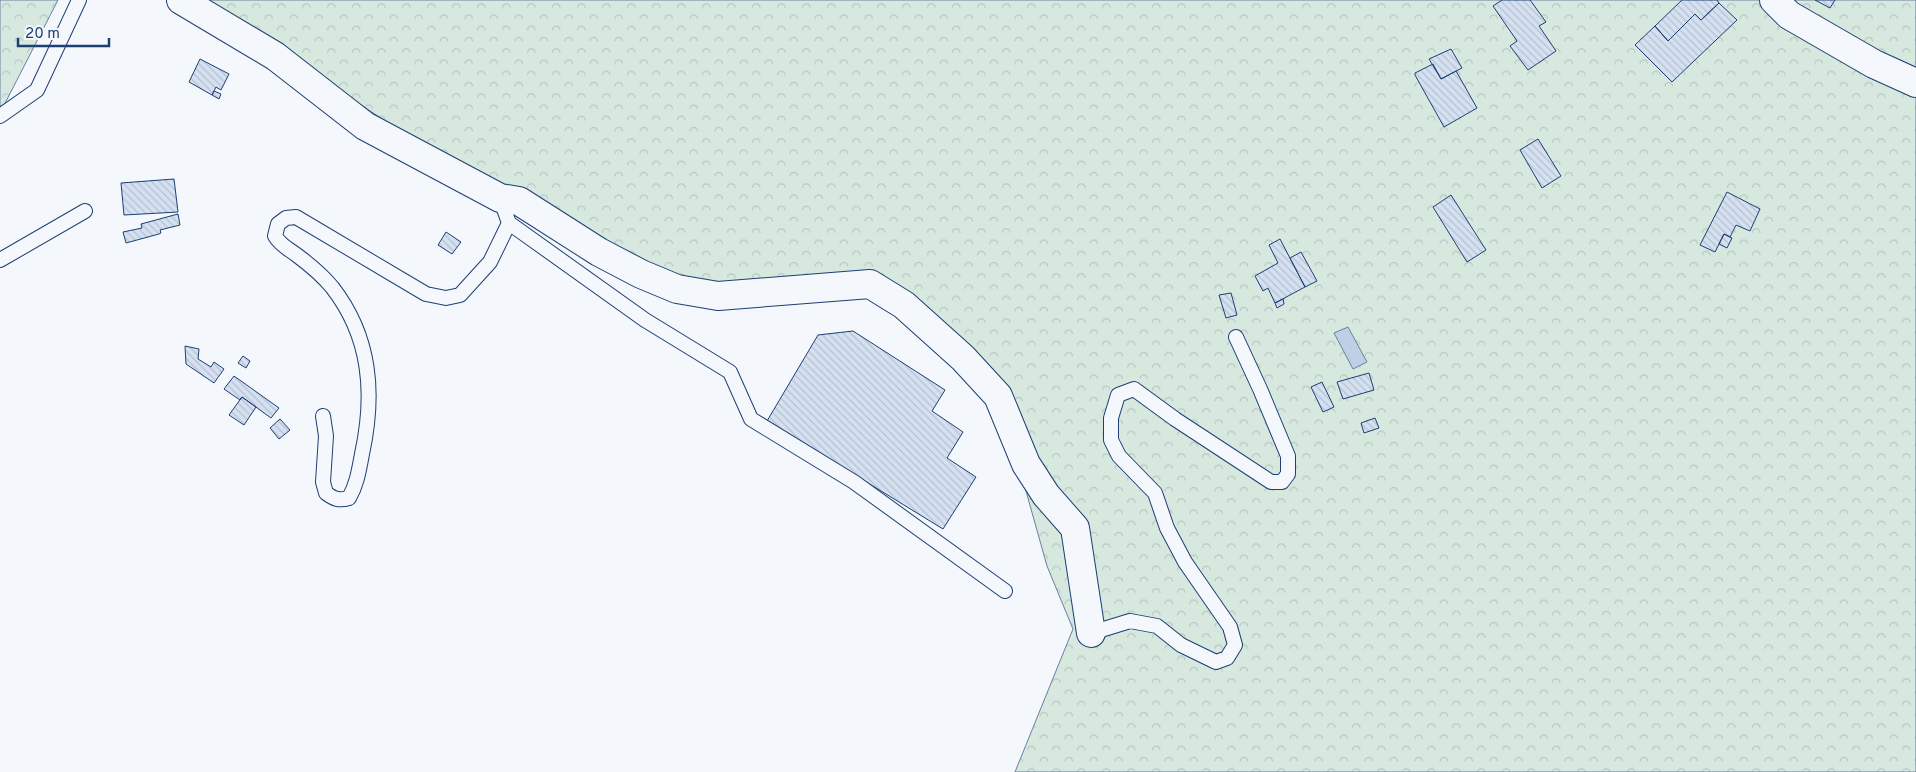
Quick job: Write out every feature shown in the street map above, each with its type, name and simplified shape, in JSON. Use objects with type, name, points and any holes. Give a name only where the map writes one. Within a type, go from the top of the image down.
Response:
[{"type":"street","points":[[181,0],[275,56],[365,126],[504,210],[519,201],[599,252],[677,290],[718,296],[870,284],[904,305],[963,358],[998,396],[1026,464],[1046,494],[1075,528],[1091,633]]},
{"type":"street","points":[[1774,0],[1789,15],[1874,64],[1916,83]]},
{"type":"lane","points":[[0,116],[37,90],[79,0]]},
{"type":"lane","points":[[0,260],[85,210]]},
{"type":"lane","points":[[323,416],[326,436],[323,482],[326,493],[335,499],[349,498],[356,486],[368,427],[369,381],[360,341],[347,310],[331,286],[313,267],[280,244],[275,236],[278,224],[286,218],[296,217],[426,294],[446,298],[460,295],[490,262],[504,210],[645,320],[730,372],[751,419],[854,482],[1005,591]]},
{"type":"lane","points":[[1091,633],[1130,621],[1158,626],[1181,645],[1216,662],[1227,658],[1235,646],[1230,627],[1185,562],[1167,528],[1155,493],[1119,456],[1111,440],[1110,418],[1118,395],[1134,389],[1175,419],[1271,482],[1282,482],[1288,474],[1288,456],[1236,337]]},
{"type":"green space","points":[[0,0],[58,0],[0,113]]},
{"type":"green space","points":[[204,0],[1916,0],[1916,772],[1015,772],[1073,629],[1047,566],[1017,459],[980,388],[921,334],[867,295],[717,305],[535,221]]},
{"type":"water","points":[[1348,327],[1367,362],[1353,369],[1334,333]]},
{"type":"building","points":[[1502,0],[1530,0],[1546,22],[1539,26],[1556,51],[1528,70],[1510,46],[1517,41],[1493,6]]},
{"type":"building","points":[[1682,0],[1717,0],[1719,3],[1701,20],[1695,14],[1668,41],[1655,26]]},
{"type":"building","points":[[1815,0],[1835,0],[1830,8]]},
{"type":"building","points":[[1719,3],[1737,20],[1672,82],[1635,45],[1655,26],[1668,41],[1695,14],[1701,20]]},
{"type":"building","points":[[1451,49],[1462,68],[1441,79],[1429,59]]},
{"type":"building","points":[[200,59],[229,74],[221,90],[216,87],[212,95],[189,82]]},
{"type":"building","points":[[1433,64],[1441,79],[1456,71],[1477,108],[1444,127],[1415,75],[1415,73]]},
{"type":"building","points":[[214,91],[221,94],[219,99],[212,95]]},
{"type":"building","points":[[1538,139],[1561,176],[1542,188],[1520,150]]},
{"type":"building","points":[[174,179],[178,212],[124,215],[121,183]]},
{"type":"building","points":[[1727,192],[1760,209],[1750,231],[1736,225],[1730,237],[1724,234],[1715,252],[1700,245]]},
{"type":"building","points":[[1451,195],[1486,250],[1467,262],[1433,207]]},
{"type":"building","points":[[178,214],[180,225],[160,230],[161,233],[159,234],[126,243],[123,232],[142,228],[141,224]]},
{"type":"building","points":[[446,232],[461,242],[452,254],[438,245]]},
{"type":"building","points":[[1724,234],[1732,238],[1727,248],[1719,244]]},
{"type":"building","points":[[1280,239],[1305,287],[1275,303],[1268,288],[1263,291],[1255,276],[1278,263],[1269,245]]},
{"type":"building","points":[[1301,252],[1317,281],[1305,287],[1290,258]]},
{"type":"building","points":[[1231,293],[1237,315],[1226,318],[1219,295]]},
{"type":"building","points":[[1283,299],[1284,304],[1277,308],[1275,303]]},
{"type":"building","points":[[853,331],[945,390],[932,411],[963,432],[947,458],[976,477],[943,529],[767,421],[818,335]]},
{"type":"building","points":[[185,346],[199,349],[198,359],[211,367],[214,362],[224,369],[214,383],[186,364]]},
{"type":"building","points":[[243,356],[250,361],[246,368],[238,363]]},
{"type":"building","points":[[1369,373],[1374,390],[1343,399],[1337,382]]},
{"type":"building","points":[[234,376],[279,408],[271,418],[242,397],[240,400],[224,389]]},
{"type":"building","points":[[1322,382],[1334,407],[1323,412],[1311,387]]},
{"type":"building","points":[[242,397],[256,407],[244,425],[229,415]]},
{"type":"building","points":[[1375,418],[1379,428],[1364,433],[1361,423]]},
{"type":"building","points":[[280,419],[290,430],[279,439],[270,428]]}]
